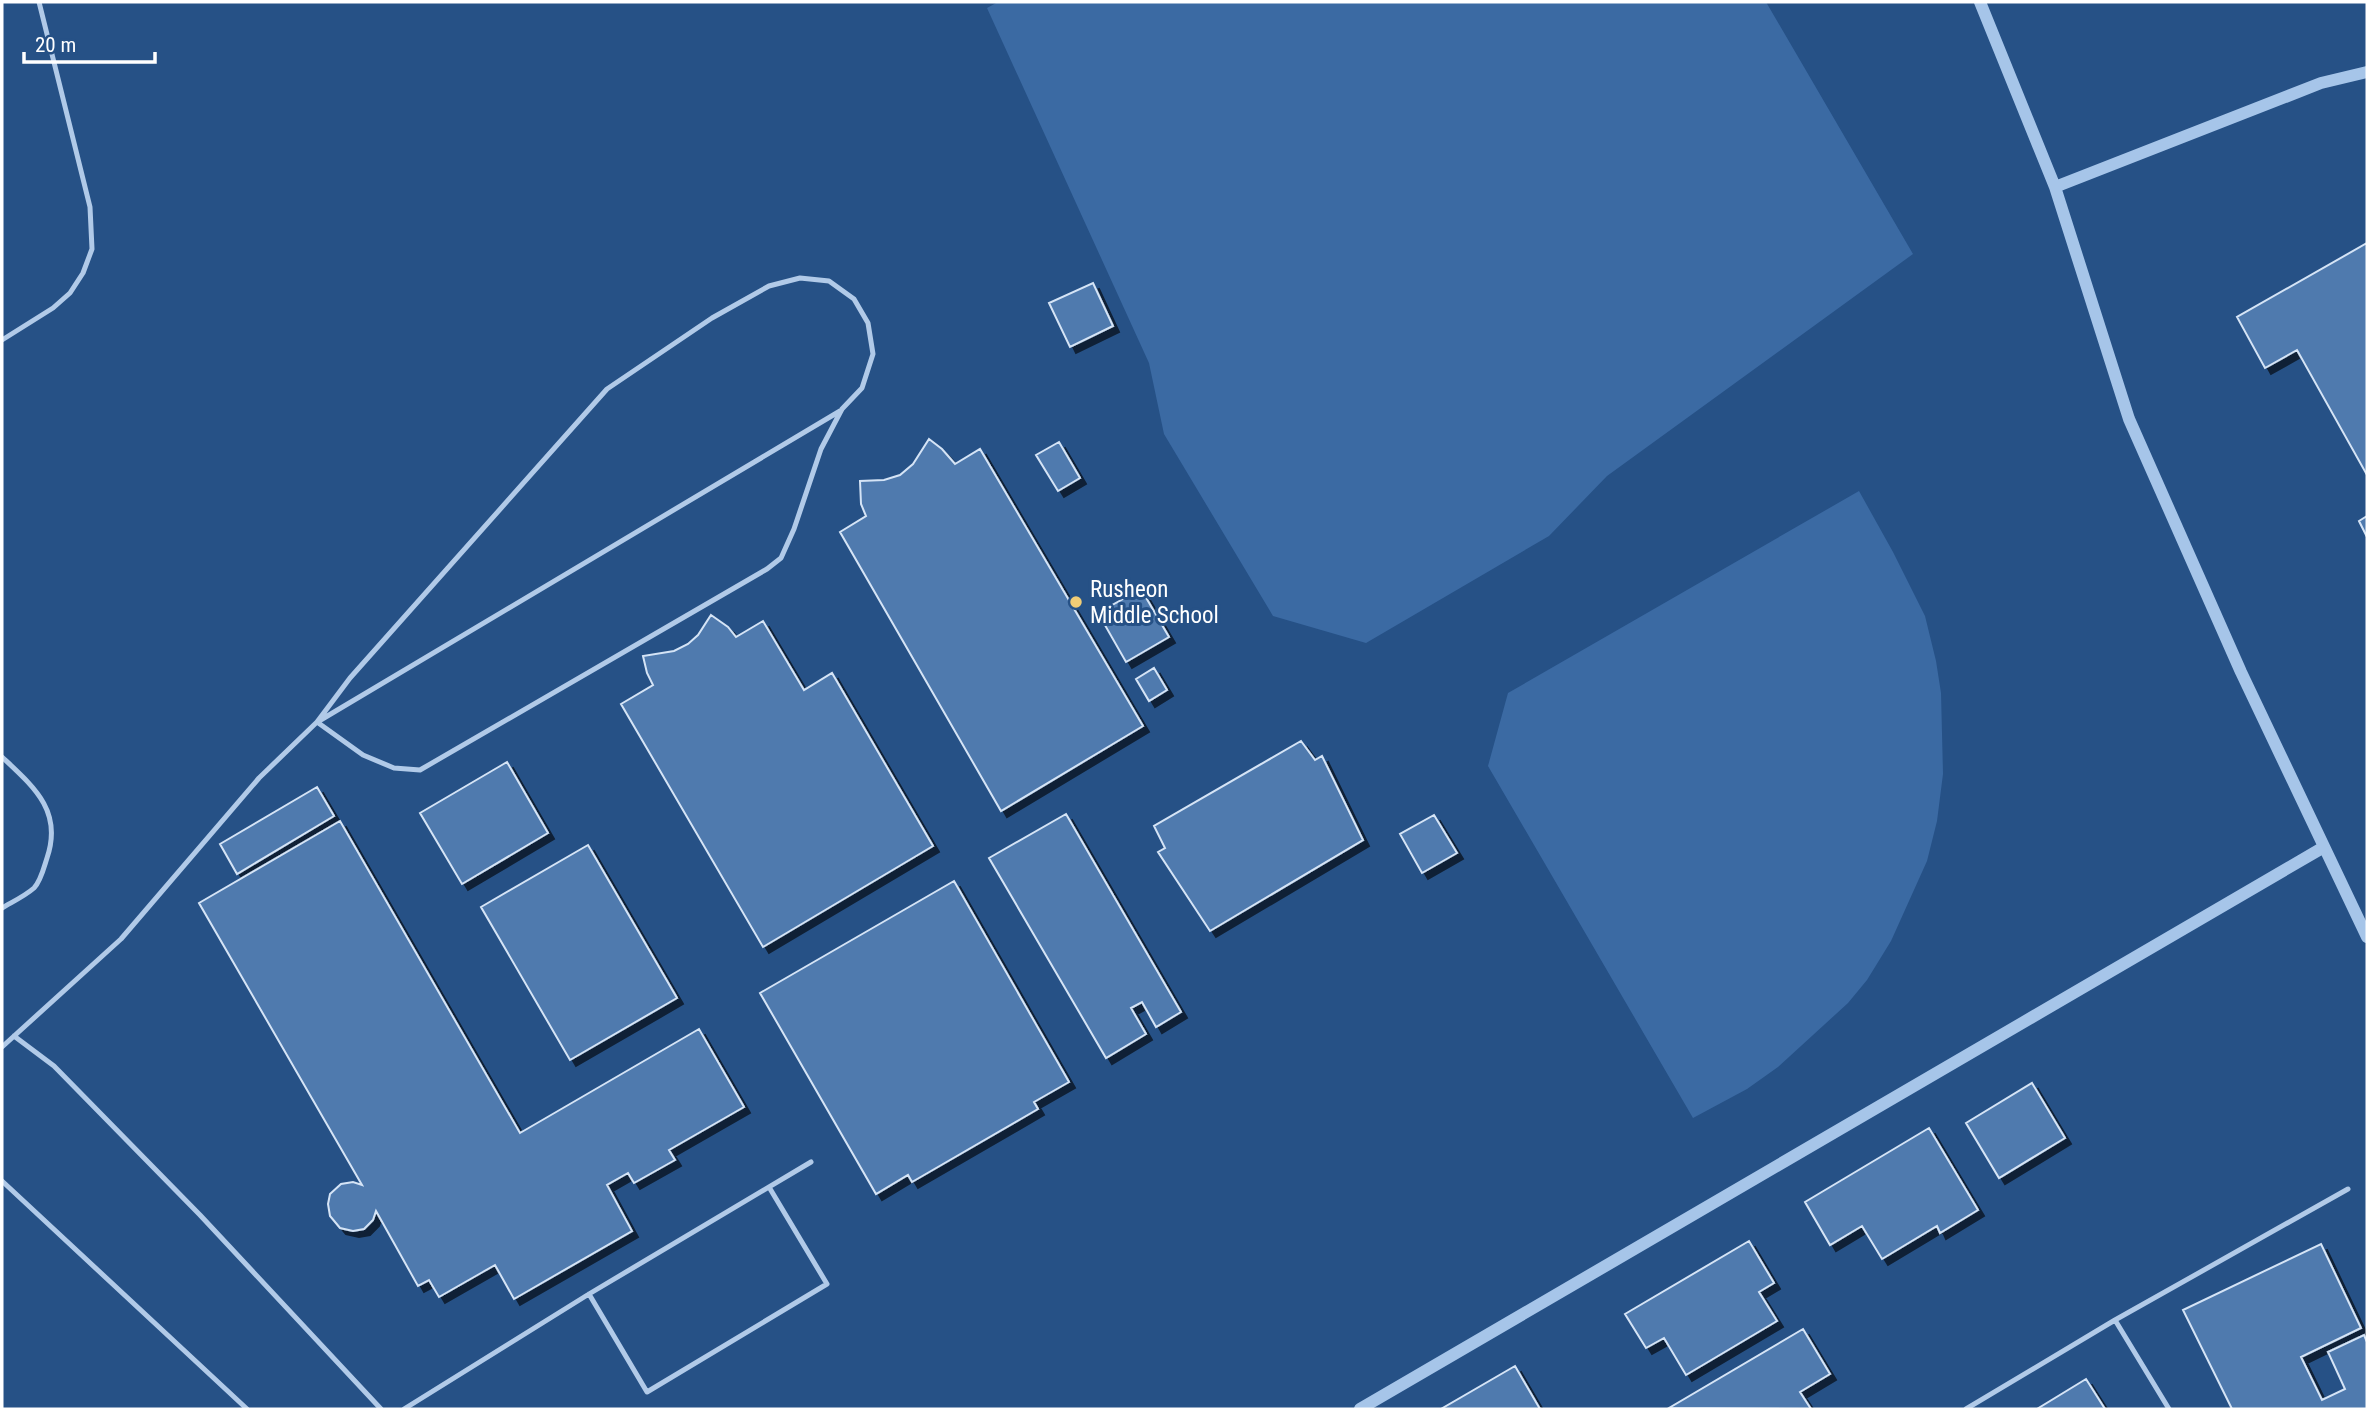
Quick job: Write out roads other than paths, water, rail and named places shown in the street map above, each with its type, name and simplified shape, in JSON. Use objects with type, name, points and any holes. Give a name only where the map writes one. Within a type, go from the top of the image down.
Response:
[{"type":"lane","points":[[2,341],[53,308],[70,293],[83,273],[92,249],[90,207],[39,2]]},
{"type":"lane","points":[[2,1047],[121,939],[259,778],[317,722],[350,678],[607,389],[712,318],[768,286],[800,278],[829,281],[854,299],[868,323],[873,354],[862,388],[842,410],[821,449],[794,529],[781,558],[767,569],[420,770],[394,768],[363,755],[317,722]]},
{"type":"lane","points":[[317,722],[842,410]]},
{"type":"lane","points":[[2,757],[33,786],[48,813],[53,830],[51,848],[36,887],[2,908]]},
{"type":"lane","points":[[14,1036],[54,1066],[200,1215],[381,1409]]},
{"type":"lane","points":[[404,1409],[589,1294],[811,1162]]},
{"type":"lane","points":[[2,1181],[247,1409]]},
{"type":"lane","points":[[589,1294],[647,1392],[827,1284],[769,1187]]},
{"type":"lane","points":[[1966,1409],[2115,1320],[2348,1189]]},
{"type":"lane","points":[[2115,1320],[2169,1409]]},
{"type":"waterway","points":[[1980,2],[2055,187],[2129,419],[2241,672],[2367,937]]},
{"type":"waterway","points":[[2055,187],[2321,83],[2367,72]]},
{"type":"waterway","points":[[1360,1409],[2324,847]]},
{"type":"place","name":"Rusheon Middle School","points":[[1076,602]]}]
